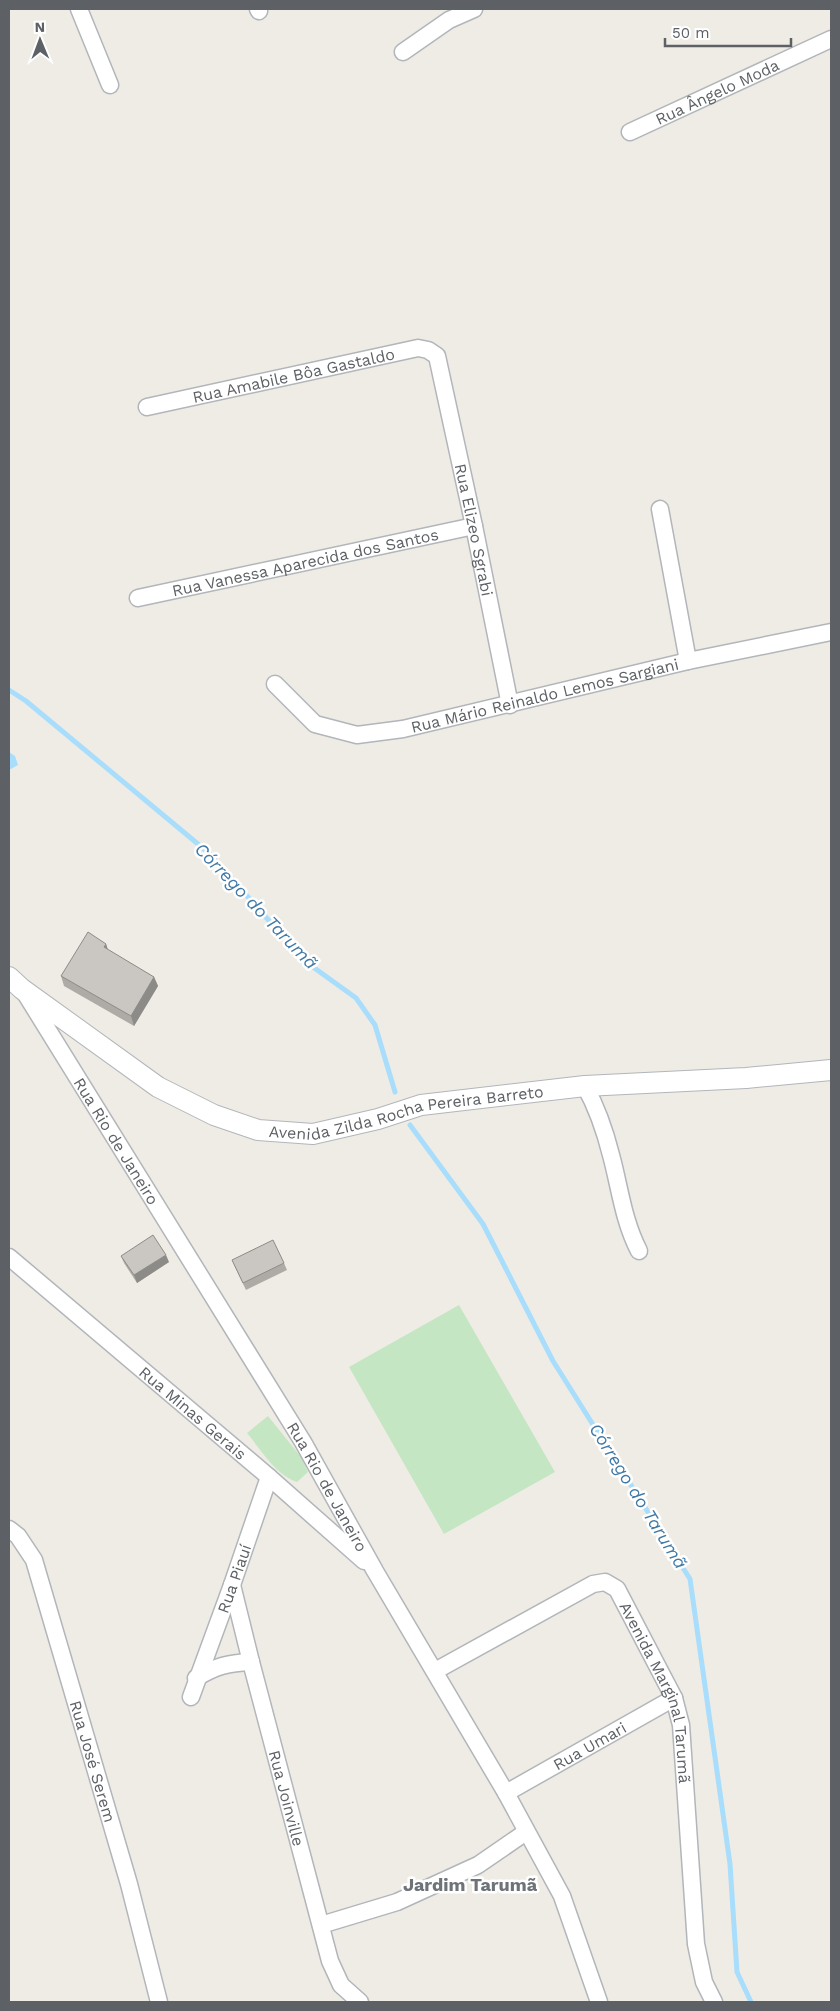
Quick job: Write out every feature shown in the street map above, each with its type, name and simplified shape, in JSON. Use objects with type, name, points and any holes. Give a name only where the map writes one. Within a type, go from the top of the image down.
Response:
[{"type":"street","points":[[79,9],[110,85]]},
{"type":"street","points":[[403,52],[449,20],[474,9]]},
{"type":"street","name":"Rua Ângelo Moda","points":[[630,132],[831,39]]},
{"type":"street","name":"Rua Amabile Bôa Gastaldo","points":[[147,407],[418,348],[428,350],[437,356]]},
{"type":"street","name":"Rua Elizeo Sgrabi","points":[[437,356],[510,705]]},
{"type":"street","points":[[660,508],[688,661]]},
{"type":"street","name":"Rua Vanessa Aparecida dos Santos","points":[[138,598],[474,526]]},
{"type":"street","name":"Rua Mário Reinaldo Lemos Sargiani","points":[[275,684],[315,724],[357,735],[403,729],[688,661],[831,632]]},
{"type":"street","name":"Avenida Zilda Rocha Pereira Barreto","points":[[16,983],[158,1087],[214,1115],[258,1130],[313,1134],[378,1120],[421,1105],[586,1086],[746,1078],[831,1070]]},
{"type":"street","name":"Rua Rio de Janeiro","points":[[16,983],[303,1442],[375,1571],[506,1793],[562,1896],[599,2002]]},
{"type":"street","points":[[586,1086],[599,1113],[611,1154],[625,1219],[639,1251]]},
{"type":"street","name":"Rua Minas Gerais","points":[[9,1257],[269,1477],[375,1571]]},
{"type":"street","name":"Rua Piauí","points":[[191,1697],[196,1678],[232,1585],[269,1477]]},
{"type":"street","name":"Rua José Serem","points":[[9,1529],[18,1536],[34,1560],[129,1884],[159,2002]]},
{"type":"street","name":"Avenida Marginal Tarumã","points":[[435,1671],[593,1584],[605,1582],[617,1589],[674,1698],[681,1725],[696,1944],[704,1982],[714,2002]]},
{"type":"street","name":"Rua Joinville","points":[[232,1585],[250,1662],[330,1961],[341,1985],[360,2002]]},
{"type":"street","points":[[196,1678],[211,1669],[228,1663],[250,1662]]},
{"type":"street","name":"Rua Umari","points":[[506,1793],[674,1698]]},
{"type":"street","points":[[321,1925],[397,1902],[478,1864],[526,1832]]},
{"type":"green space","points":[[459,1305],[555,1472],[444,1534],[349,1367]]},
{"type":"green space","points":[[268,1416],[301,1457],[308,1472],[297,1482],[282,1474],[247,1433]]},
{"type":"water","points":[[9,752],[15,756],[18,765],[9,770]]},
{"type":"building","points":[[88,932],[106,944],[104,947],[154,977],[131,1016],[61,976]]},
{"type":"building","points":[[153,1235],[166,1255],[134,1275],[121,1256]]},
{"type":"building","points":[[273,1240],[284,1263],[243,1283],[232,1260]]},
{"type":"waterway","name":"Córrego do Tarumã","points":[[9,690],[26,701],[210,854],[279,932],[301,950],[313,967],[356,998],[375,1025],[395,1092]]},
{"type":"waterway","name":"Córrego do Tarumã","points":[[410,1125],[483,1224],[553,1361],[690,1579],[730,1864],[737,1972],[751,2002]]},
{"type":"district","name":"Jardim Tarumã","points":[[470,1885]]}]
